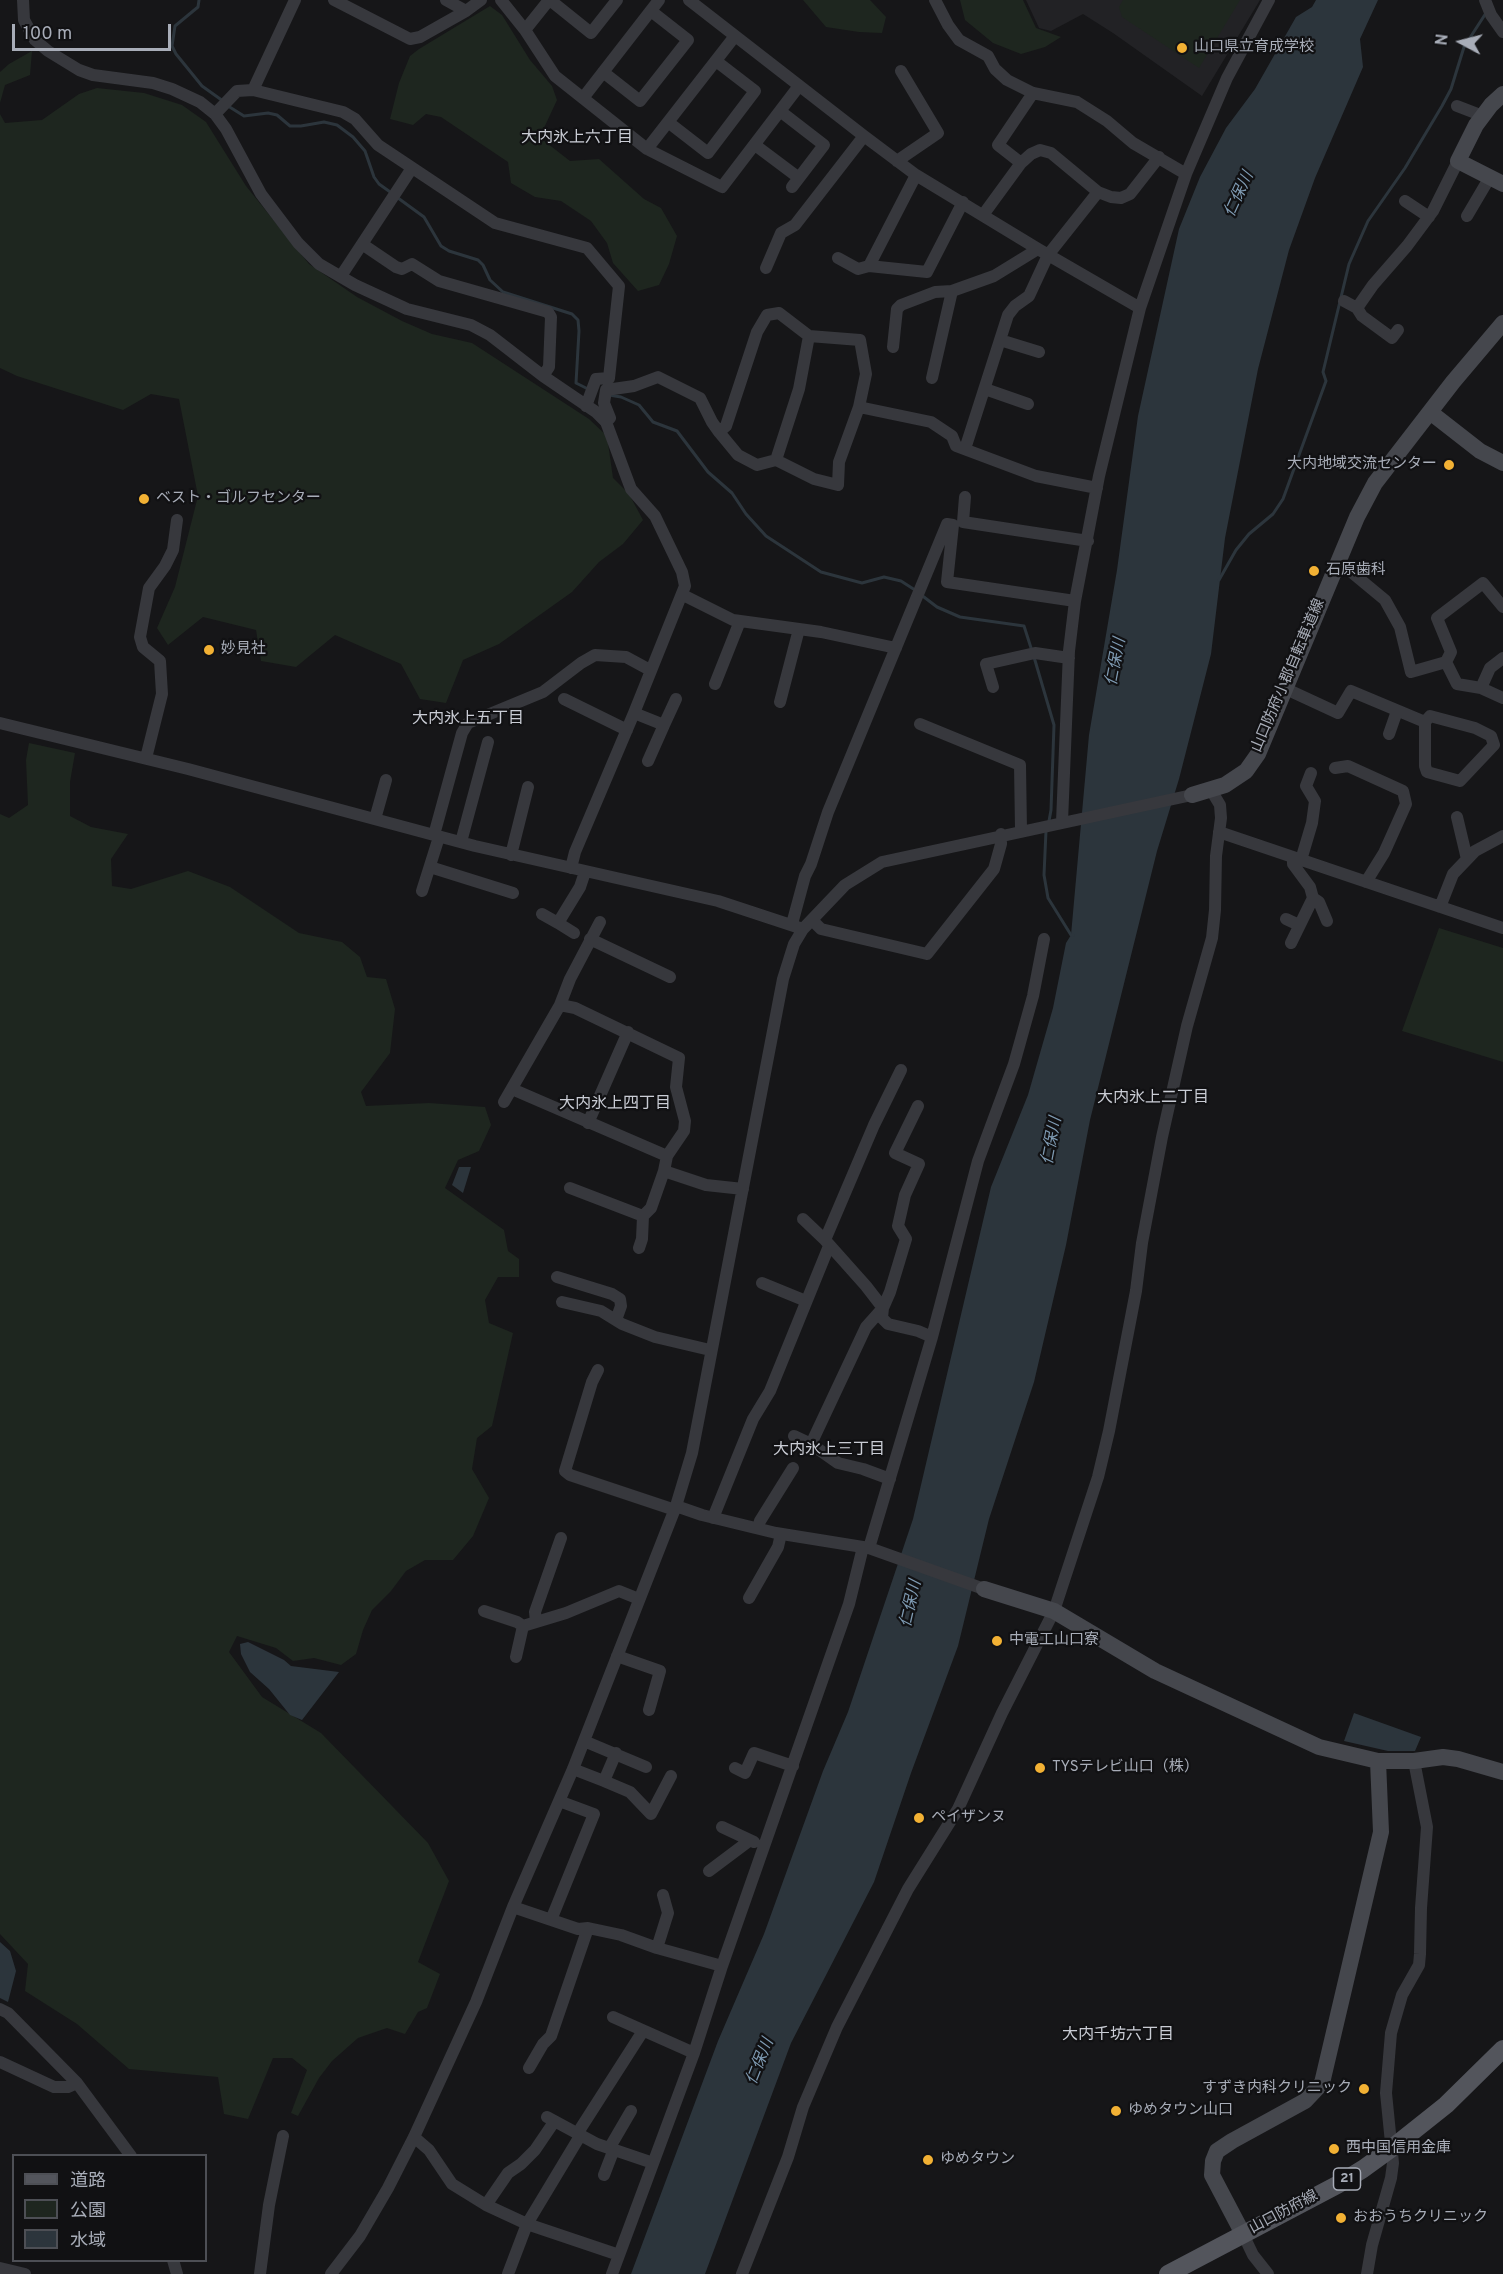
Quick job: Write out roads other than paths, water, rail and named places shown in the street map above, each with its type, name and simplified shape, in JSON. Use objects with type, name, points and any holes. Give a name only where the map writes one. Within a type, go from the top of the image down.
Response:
[{"type":"main road","name":"山口防府線","points":[[1168,2274],[1337,2185],[1392,2148],[1446,2105],[1503,2049]]},
{"type":"street","points":[[23,0],[24,20],[35,40],[79,70],[93,75],[153,83],[172,89],[200,102],[215,114],[226,129],[261,194],[298,243],[319,264],[355,285],[407,309],[471,325],[490,335],[606,422],[631,489],[655,516],[682,572],[685,586],[627,730],[574,852],[571,868]]},
{"type":"street","points":[[252,90],[295,0]]},
{"type":"street","points":[[334,0],[410,39],[420,37],[466,11],[480,0]]},
{"type":"street","points":[[446,0],[466,11]]},
{"type":"street","points":[[501,0],[525,30],[555,76],[647,149],[722,187],[799,86]]},
{"type":"street","points":[[525,30],[550,0],[591,33],[617,0]]},
{"type":"street","points":[[583,98],[659,0]]},
{"type":"street","points":[[689,0],[916,175],[1140,308]]},
{"type":"street","points":[[935,0],[959,40],[988,56],[995,69],[1007,81],[1033,93],[1077,102],[1107,121],[1133,143],[1186,174]]},
{"type":"street","points":[[1068,821],[1069,657],[1075,601],[1097,488],[1140,308],[1186,174],[1227,78],[1269,0]]},
{"type":"street","points":[[1485,0],[1491,15],[1503,32]]},
{"type":"street","points":[[603,72],[640,101],[688,40],[651,11]]},
{"type":"street","points":[[647,149],[735,36]]},
{"type":"street","points":[[668,122],[708,153],[755,92],[716,61]]},
{"type":"street","points":[[897,161],[938,133],[901,71]]},
{"type":"street","points":[[215,114],[237,91],[252,90],[343,112],[355,119],[378,145],[495,223],[587,248],[618,286],[609,378],[596,379],[586,406]]},
{"type":"street","points":[[1021,163],[998,144],[1033,93]]},
{"type":"street","points":[[1357,308],[1429,217],[1483,116],[1503,94]]},
{"type":"street","points":[[1456,106],[1483,116]]},
{"type":"street","points":[[755,145],[796,183],[824,145],[780,111]]},
{"type":"street","points":[[766,268],[781,233],[795,225],[864,136]]},
{"type":"street","points":[[983,215],[1021,163],[1040,150],[1051,153],[1098,192],[1121,198],[1130,194],[1159,157]]},
{"type":"street","points":[[1458,161],[1497,180],[1467,216]]},
{"type":"street","points":[[341,276],[412,168]]},
{"type":"street","points":[[869,266],[916,175]]},
{"type":"street","points":[[893,347],[897,309],[901,304],[935,292],[952,291],[994,276],[1043,252],[1098,192]]},
{"type":"street","points":[[1405,201],[1429,217]]},
{"type":"street","points":[[838,258],[858,269],[869,266],[927,272],[963,202]]},
{"type":"street","points":[[362,244],[396,267],[402,269],[412,264],[439,281],[548,312],[551,317],[549,367],[543,376]]},
{"type":"street","points":[[965,449],[1008,315],[1015,306],[1029,296],[1043,252]]},
{"type":"street","points":[[932,378],[952,291]]},
{"type":"street","points":[[1344,301],[1357,308],[1362,316],[1392,338]]},
{"type":"street","points":[[606,422],[610,418],[604,403],[606,390],[634,386],[658,377],[700,398],[719,432],[738,455],[757,465],[776,460],[814,479],[838,485],[839,462],[859,407],[866,374],[861,340],[809,336],[779,313],[767,315],[757,333],[726,426],[719,432]]},
{"type":"street","name":"山口防府小郡自転車道線","points":[[1189,795],[1225,785],[1246,771],[1258,754],[1357,517],[1375,483],[1503,323]]},
{"type":"street","points":[[776,460],[799,389],[809,336]]},
{"type":"street","points":[[1000,340],[1039,352]]},
{"type":"street","points":[[985,388],[1015,394],[1028,404]]},
{"type":"street","points":[[859,407],[931,422],[952,436],[956,446],[1036,476],[1097,488]]},
{"type":"street","points":[[1430,412],[1480,451],[1503,463]]},
{"type":"street","points":[[965,497],[963,522],[1088,541]]},
{"type":"street","points":[[146,758],[162,694],[160,661],[143,647],[140,637],[149,588],[173,550],[177,520]]},
{"type":"street","points":[[331,2274],[360,2236],[414,2137],[476,2002],[513,1907],[573,1769],[676,1508],[692,1453],[783,979],[794,944],[805,876],[812,864],[828,812],[947,524],[953,525],[947,582],[1075,601]]},
{"type":"street","points":[[1337,565],[1350,571],[1384,600],[1400,627],[1411,672],[1446,662]]},
{"type":"street","points":[[1503,607],[1483,583],[1437,618],[1451,652],[1446,662],[1455,689],[1481,688],[1503,698]]},
{"type":"street","points":[[683,595],[733,620],[875,642],[896,648]]},
{"type":"street","points":[[716,684],[740,621]]},
{"type":"street","points":[[780,702],[799,629]]},
{"type":"street","points":[[993,687],[986,664],[1031,653],[1069,657]]},
{"type":"street","points":[[422,891],[430,867],[462,733],[468,723],[543,692],[580,663],[595,655],[626,657],[650,670]]},
{"type":"street","points":[[1481,688],[1490,668],[1503,658]]},
{"type":"street","points":[[1284,688],[1338,713],[1351,691],[1425,722]]},
{"type":"street","points":[[564,699],[627,730]]},
{"type":"street","points":[[648,761],[676,699]]},
{"type":"street","points":[[1389,734],[1397,711]]},
{"type":"street","points":[[634,713],[664,724]]},
{"type":"street","points":[[1430,716],[1475,728],[1491,736],[1494,745],[1460,781],[1428,772],[1425,766],[1425,722],[1430,716]]},
{"type":"street","points":[[0,723],[146,758],[511,855],[718,901],[797,927],[812,920],[845,885],[882,862],[1001,834],[1189,795]]},
{"type":"street","points":[[920,724],[1020,765],[1021,830]]},
{"type":"street","points":[[0,731],[20,728]]},
{"type":"street","points":[[461,842],[470,791],[486,764],[488,742]]},
{"type":"street","points":[[1335,768],[1348,766],[1403,791],[1406,804],[1384,853],[1366,882]]},
{"type":"street","points":[[1311,773],[1306,786],[1315,801],[1312,823],[1293,864],[1310,888],[1313,898],[1319,902],[1327,921]]},
{"type":"street","points":[[375,819],[386,780]]},
{"type":"street","points":[[511,855],[528,787]]},
{"type":"street","points":[[742,2274],[788,2157],[803,2107],[837,2027],[908,1889],[958,1809],[1011,1693],[1054,1611],[1098,1477],[1109,1431],[1162,1137],[1190,1016],[1212,938],[1220,805],[1210,790]]},
{"type":"street","points":[[1457,817],[1467,859]]},
{"type":"street","points":[[1219,832],[1503,928]]},
{"type":"street","points":[[812,920],[821,929],[927,954],[994,869],[1002,844],[1001,834]]},
{"type":"street","points":[[1440,907],[1453,874],[1475,851],[1503,836]]},
{"type":"street","points":[[430,867],[513,893]]},
{"type":"street","points":[[558,923],[580,887],[585,872]]},
{"type":"street","points":[[1291,943],[1313,898]]},
{"type":"street","points":[[542,915],[574,933]]},
{"type":"street","points":[[1286,920],[1299,925]]},
{"type":"street","points":[[504,1102],[560,1005],[570,979],[600,922]]},
{"type":"street","points":[[590,939],[670,977]]},
{"type":"street","points":[[612,2274],[694,2053],[722,1966],[869,1549],[932,1337],[978,1161],[1014,1064],[1044,939]]},
{"type":"street","points":[[560,1005],[576,1008],[679,1058],[676,1086],[685,1121],[684,1131],[667,1156],[651,1208],[643,1216],[642,1239],[639,1248]]},
{"type":"street","points":[[588,1123],[628,1032]]},
{"type":"street","points":[[713,1518],[753,1419],[770,1390],[874,1125],[901,1070]]},
{"type":"street","points":[[512,1089],[667,1156]]},
{"type":"street","points":[[918,1106],[895,1153],[919,1164],[905,1195],[898,1226],[906,1239],[882,1317],[888,1324],[932,1337]]},
{"type":"street","points":[[664,1171],[706,1185],[743,1190]]},
{"type":"street","points":[[570,1188],[643,1216]]},
{"type":"street","points":[[803,1219],[866,1286],[883,1308]]},
{"type":"street","points":[[557,1277],[612,1294],[620,1299],[621,1306],[616,1320]]},
{"type":"street","points":[[762,1283],[806,1302]]},
{"type":"street","points":[[562,1302],[602,1311],[616,1320],[655,1337],[710,1350]]},
{"type":"street","points":[[811,1444],[866,1327],[883,1308]]},
{"type":"street","points":[[598,1370],[592,1382],[565,1471],[570,1475],[713,1518],[869,1549],[1054,1611],[1155,1671],[1319,1748],[1378,1761],[1414,1761],[1443,1757],[1503,1772]]},
{"type":"street","points":[[794,1436],[811,1444],[838,1463],[863,1468],[890,1479]]},
{"type":"street","points":[[758,1528],[793,1468]]},
{"type":"street","points":[[749,1598],[778,1548],[781,1533]]},
{"type":"street","points":[[536,1622],[535,1612],[561,1538]]},
{"type":"street","points":[[523,1626],[566,1613],[619,1591],[639,1599]]},
{"type":"street","points":[[484,1611],[523,1626]]},
{"type":"street","points":[[516,1657],[523,1626]]},
{"type":"street","points":[[617,1656],[660,1671],[649,1710]]},
{"type":"street","points":[[584,1741],[646,1767]]},
{"type":"street","points":[[604,1781],[616,1753]]},
{"type":"street","points":[[735,1768],[745,1773],[754,1753],[793,1766]]},
{"type":"street","points":[[1268,2274],[1253,2255],[1212,2175],[1213,2161],[1217,2151],[1305,2101],[1322,2084],[1381,1832],[1378,1761]]},
{"type":"street","points":[[1367,2274],[1372,2245],[1391,2178],[1392,2148],[1386,2093],[1391,2033],[1402,1995],[1419,1965],[1427,1827],[1414,1761]]},
{"type":"street","points":[[573,1769],[630,1792],[651,1814],[671,1776]]},
{"type":"street","points":[[551,1920],[594,1814],[559,1801]]},
{"type":"street","points":[[722,1827],[764,1846]]},
{"type":"street","points":[[709,1871],[749,1840]]},
{"type":"street","points":[[657,1948],[668,1913],[663,1895]]},
{"type":"street","points":[[513,1907],[578,1929],[588,1928],[621,1935],[657,1948],[722,1966]]},
{"type":"street","points":[[529,2068],[543,2044],[551,2036],[588,1928]]},
{"type":"street","points":[[0,2009],[8,2013],[76,2083],[129,2154]]},
{"type":"street","points":[[613,2017],[694,2053]]},
{"type":"street","points":[[508,2274],[527,2224],[643,2031]]},
{"type":"street","points":[[0,2062],[54,2087],[68,2087],[76,2083]]},
{"type":"street","points":[[604,2175],[612,2148],[631,2111]]},
{"type":"street","points":[[486,2205],[508,2173],[535,2150],[551,2120],[579,2135],[653,2163]]},
{"type":"street","points":[[260,2274],[269,2205],[283,2136]]},
{"type":"street","points":[[414,2137],[429,2150],[452,2184],[486,2205],[527,2224],[619,2255]]},
{"type":"street","points":[[0,2268],[25,2274]]},
{"type":"water","name":"仁保川","points":[[1316,0],[1378,0],[1360,39],[1363,67],[1315,178],[1289,250],[1258,369],[1225,538],[1211,654],[1179,779],[1157,851],[1090,1120],[1066,1245],[1034,1382],[989,1519],[958,1646],[874,1882],[791,2043],[705,2274],[631,2274],[718,2041],[764,1934],[823,1771],[848,1712],[913,1519],[991,1187],[1028,1095],[1053,1008],[1066,943],[1071,935],[1089,735],[1117,570],[1138,416],[1179,229],[1200,177],[1226,128],[1255,89],[1296,17],[1312,7]]},
{"type":"water","points":[[459,1167],[471,1167],[463,1193],[452,1185]]},
{"type":"water","points":[[248,1642],[284,1660],[291,1666],[339,1672],[302,1720],[290,1715],[269,1689],[250,1672],[241,1654],[240,1644]]},
{"type":"water","points":[[1354,1713],[1421,1737],[1415,1751],[1388,1751],[1344,1741]]},
{"type":"water","points":[[0,1942],[10,1951],[16,1971],[8,2002],[0,1998]]},
{"type":"waterway","points":[[199,0],[198,7],[175,26],[172,46],[202,86],[223,101]]},
{"type":"waterway","points":[[1219,580],[1236,550],[1249,534],[1273,514],[1283,499],[1326,381],[1323,372],[1349,264],[1368,221],[1405,168],[1442,106],[1451,89],[1464,47],[1486,13]]},
{"type":"waterway","points":[[228,106],[244,116],[268,113],[277,115],[290,126],[324,122],[337,125],[353,137],[365,151],[374,177],[379,184],[393,194]]},
{"type":"waterway","points":[[398,198],[424,217],[441,246],[449,251],[478,260],[490,280],[503,292],[572,314],[578,320],[576,383],[588,389]]},
{"type":"waterway","points":[[609,395],[621,397],[639,405],[653,422],[677,431],[708,472],[732,493],[746,514],[766,536],[821,572],[862,583],[884,577],[901,581],[915,590]]},
{"type":"waterway","points":[[920,594],[937,607],[960,617],[1024,626],[1032,651]]},
{"type":"waterway","points":[[1034,657],[1054,725],[1049,821]]},
{"type":"waterway","points":[[1046,831],[1044,875],[1048,898],[1073,935]]},
{"type":"place","name":"山口県立育成学校","points":[[1182,48]]},
{"type":"place","name":"大内地域交流センター","points":[[1449,465]]},
{"type":"place","name":"ベスト・ゴルフセンター","points":[[144,499]]},
{"type":"place","name":"石原歯科","points":[[1314,571]]},
{"type":"place","name":"妙見社","points":[[209,650]]},
{"type":"place","name":"中電工山口寮","points":[[997,1641]]},
{"type":"place","name":"TYSテレビ山口（株）","points":[[1040,1768]]},
{"type":"place","name":"ペイザンヌ","points":[[919,1818]]},
{"type":"place","name":"すずき内科クリニック","points":[[1364,2089]]},
{"type":"place","name":"ゆめタウン山口","points":[[1116,2111]]},
{"type":"place","name":"西中国信用金庫","points":[[1334,2149]]},
{"type":"place","name":"ゆめタウン","points":[[928,2160]]},
{"type":"place","name":"おおうちクリニック","points":[[1341,2218]]},
{"type":"district","name":"大内氷上六丁目","points":[[577,139]]},
{"type":"district","name":"大内氷上五丁目","points":[[468,720]]},
{"type":"district","name":"大内氷上二丁目","points":[[1153,1099]]},
{"type":"district","name":"大内氷上四丁目","points":[[615,1105]]},
{"type":"district","name":"大内氷上三丁目","points":[[829,1451]]},
{"type":"district","name":"大内千坊六丁目","points":[[1118,2036]]}]
